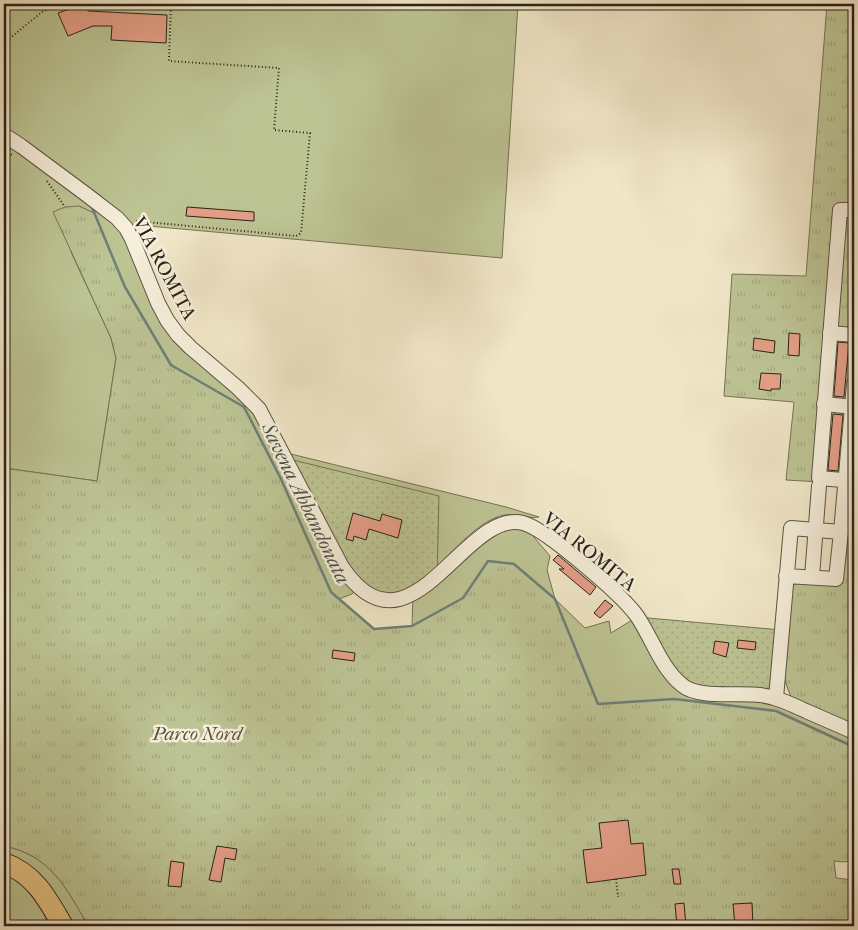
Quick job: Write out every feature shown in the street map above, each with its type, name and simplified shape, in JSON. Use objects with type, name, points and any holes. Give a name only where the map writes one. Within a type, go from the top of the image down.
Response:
[{"type":"highway","points":[[4,863],[25,873],[48,898],[63,926]]},
{"type":"highway","points":[[41,891],[51,926]]},
{"type":"street","name":"VIA ROMITA","points":[[4,135],[87,195],[117,218],[126,228],[167,320],[190,348],[248,396],[259,409],[342,567],[358,588],[376,597],[394,600],[413,594],[451,565],[486,532],[505,523],[521,522],[532,525],[546,534],[624,601],[637,617],[674,678],[688,690],[699,693],[759,695],[776,698],[854,732]]},
{"type":"street","points":[[850,481],[819,478],[840,210],[854,210]]},
{"type":"street","points":[[830,333],[854,335]]},
{"type":"street","points":[[786,576],[836,579],[841,532],[850,481],[854,384]]},
{"type":"street","points":[[824,404],[853,407]]},
{"type":"street","points":[[812,577],[819,486]]},
{"type":"street","points":[[776,698],[791,528],[841,532]]},
{"type":"path","points":[[4,43],[42,12],[59,4]]},
{"type":"path","points":[[133,221],[296,236],[301,233],[310,133],[274,130],[279,68],[169,62],[171,4]]},
{"type":"path","points":[[4,153],[15,156]]},
{"type":"path","points":[[43,177],[50,184],[65,207]]},
{"type":"path","points":[[616,879],[618,897]]},
{"type":"green space","points":[[4,4],[518,4],[502,258],[126,224],[167,320],[238,388],[358,588],[352,594],[339,599],[331,592],[281,479],[244,407],[171,365],[125,287],[95,214],[79,206],[71,252],[111,338],[116,358],[97,481],[4,468]]},
{"type":"green space","points":[[827,4],[854,4],[854,728],[793,702],[783,676],[793,580],[841,584],[848,508],[838,490],[838,483],[786,480],[794,402],[724,396],[732,274],[806,276]]},
{"type":"green space","name":"Parco Nord","points":[[79,206],[94,213],[125,287],[171,365],[244,407],[281,479],[331,592],[374,629],[412,626],[463,598],[488,561],[514,564],[555,599],[598,704],[674,699],[776,711],[854,747],[854,860],[834,861],[836,878],[854,880],[854,926],[88,926],[64,886],[45,865],[20,850],[4,846],[4,468],[97,481],[116,358],[111,338],[53,212],[65,207]]},
{"type":"green space","points":[[287,453],[506,507],[539,517],[504,515],[495,518],[477,529],[436,567],[296,469]]},
{"type":"green space","points":[[285,458],[439,496],[437,576],[403,597],[361,590]]},
{"type":"green space","points":[[521,522],[550,556],[547,570],[555,599],[488,561],[463,598],[412,626],[413,594],[486,532]]},
{"type":"green space","points":[[555,599],[585,628],[609,621],[611,633],[637,617],[759,695],[854,732],[854,747],[776,711],[674,699],[598,704]]},
{"type":"green space","points":[[637,617],[781,630],[776,698],[688,690]]},
{"type":"green space","points":[[4,846],[20,850],[45,865],[64,886],[88,926],[69,926],[4,857]]},
{"type":"green space","points":[[4,868],[21,877],[44,910],[47,926],[4,926]]},
{"type":"building","points":[[81,5],[83,9],[86,7],[88,11],[167,15],[166,43],[111,40],[112,26],[93,26],[68,36],[58,13]]},
{"type":"building","points":[[187,207],[254,212],[254,221],[186,216]]},
{"type":"building","points":[[789,333],[800,334],[799,356],[788,355]]},
{"type":"building","points":[[754,338],[775,341],[774,353],[753,350]]},
{"type":"building","points":[[838,342],[849,343],[844,397],[834,396]]},
{"type":"building","points":[[761,373],[781,374],[780,389],[771,389],[771,391],[759,389]]},
{"type":"building","points":[[833,414],[843,415],[838,471],[828,470]]},
{"type":"building","points":[[353,513],[380,521],[382,514],[402,520],[398,538],[369,529],[366,540],[354,536],[353,541],[346,539]]},
{"type":"building","points":[[851,514],[854,514],[854,537],[849,536]]},
{"type":"building","points":[[558,555],[596,587],[590,595],[559,569],[564,569],[553,560]]},
{"type":"building","points":[[605,600],[613,606],[600,618],[594,613]]},
{"type":"building","points":[[738,640],[756,642],[755,650],[737,648]]},
{"type":"building","points":[[715,641],[729,643],[726,657],[713,653]]},
{"type":"building","points":[[333,650],[355,653],[354,661],[332,658]]},
{"type":"building","points":[[628,820],[631,844],[643,843],[646,875],[587,883],[583,850],[602,848],[599,823]]},
{"type":"building","points":[[217,846],[237,849],[235,860],[225,858],[221,882],[209,880]]},
{"type":"building","points":[[171,861],[184,863],[181,887],[168,886]]},
{"type":"building","points":[[672,869],[679,869],[681,884],[674,884]]},
{"type":"building","points":[[684,903],[686,926],[677,926],[675,904]]},
{"type":"building","points":[[752,903],[753,926],[735,926],[733,904]]},
{"type":"waterway","name":"Savena Abbandonata","points":[[91,205],[125,287],[171,365],[244,407],[281,479],[331,592],[374,629],[412,626],[463,598],[488,561],[514,564],[555,599],[598,704],[674,699],[776,711],[854,747]]}]
